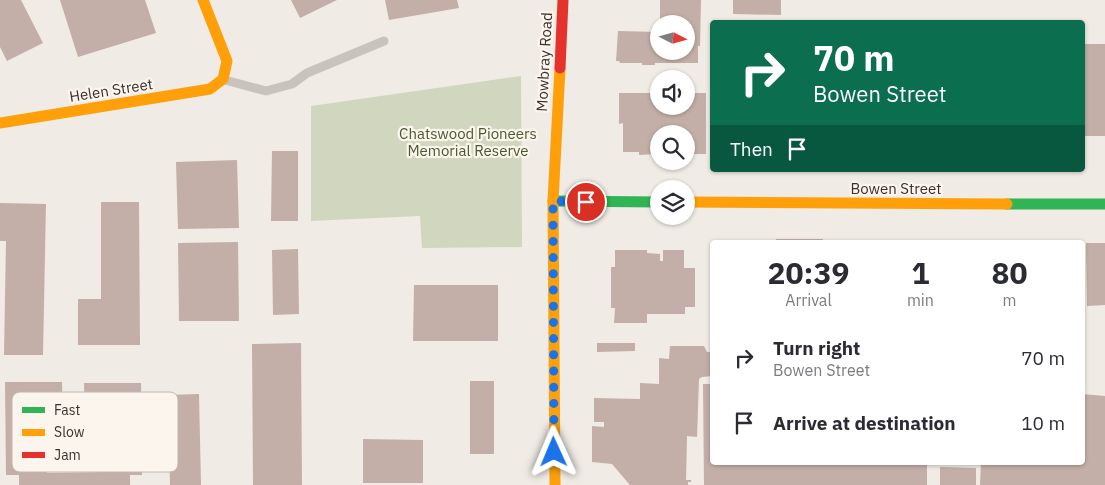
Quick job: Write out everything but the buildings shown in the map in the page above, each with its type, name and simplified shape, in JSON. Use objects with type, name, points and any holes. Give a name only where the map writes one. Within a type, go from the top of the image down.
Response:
[{"type":"street","points":[[203,0],[227,61],[223,80]]},
{"type":"street","name":"Mowbray Road","points":[[555,485],[553,201],[562,0]]},
{"type":"street","name":"Helen Street","points":[[0,123],[210,89],[223,80]]},
{"type":"street","points":[[553,201],[650,202]]},
{"type":"street","name":"Bowen Street","points":[[695,202],[1105,204]]},
{"type":"lane","points":[[223,80],[266,91],[292,84],[307,73],[384,41]]},
{"type":"green space","name":"Chatswood Pioneers Memorial Reserve","points":[[521,76],[522,247],[422,248],[420,216],[311,221],[311,106]]},
{"type":"traffic: fast","points":[[553,201],[650,202]]},
{"type":"traffic: fast","points":[[1007,204],[1105,204]]},
{"type":"traffic: slow","points":[[0,123],[210,89],[223,79],[227,61],[203,0]]},
{"type":"traffic: slow","points":[[555,485],[553,201],[560,68]]},
{"type":"traffic: slow","points":[[695,202],[1007,204]]},
{"type":"traffic: jam","points":[[560,68],[563,0]]},
{"type":"route","points":[[554,452],[553,201],[586,202]]}]
